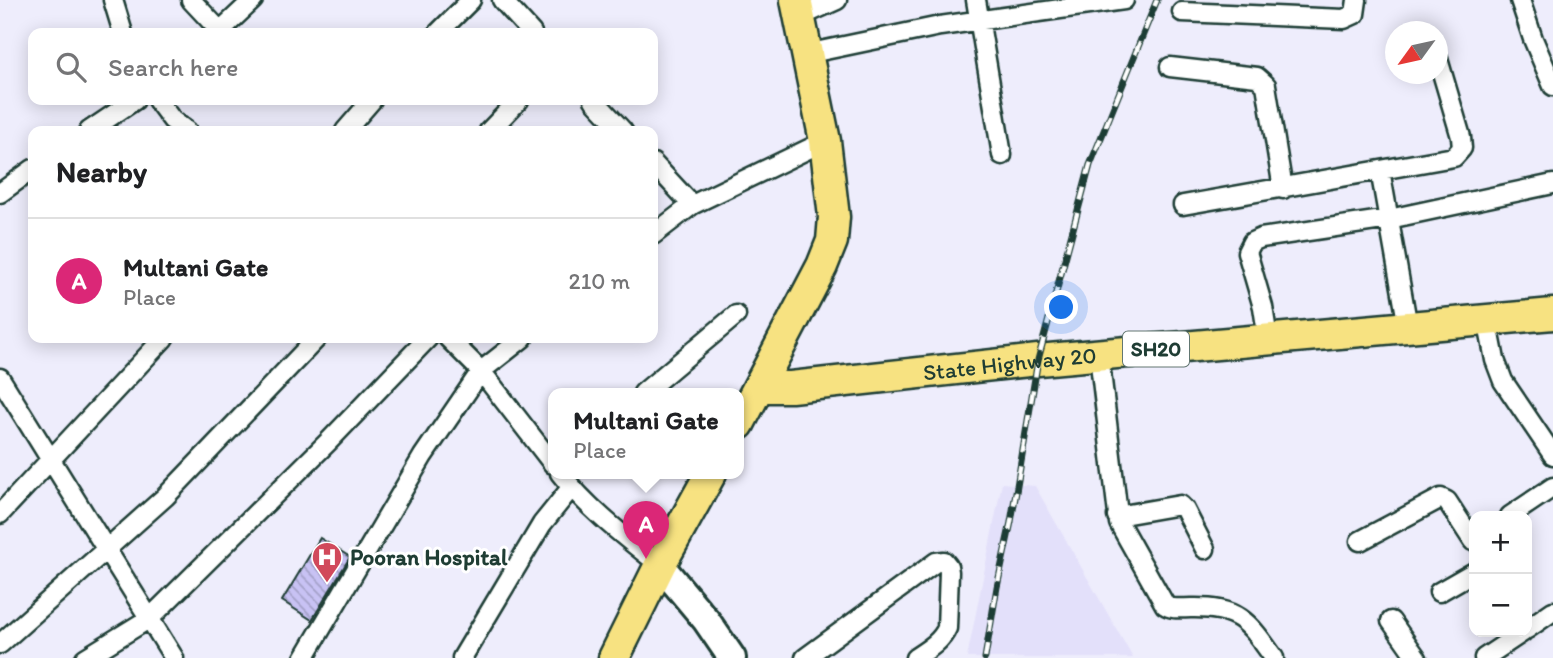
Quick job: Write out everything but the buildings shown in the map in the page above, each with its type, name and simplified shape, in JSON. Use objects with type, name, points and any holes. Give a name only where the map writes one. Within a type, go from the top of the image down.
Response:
[{"type":"main road","points":[[744,415],[822,266],[832,240],[834,217],[825,141],[797,9]]},
{"type":"main road","name":"State Highway 20","points":[[759,387],[791,387],[1099,355],[1553,314]]},
{"type":"main road","points":[[614,658],[660,565],[708,479]]},
{"type":"street","points":[[113,0],[121,28]]},
{"type":"street","points":[[191,0],[216,28]]},
{"type":"street","points":[[223,28],[253,0]]},
{"type":"street","points":[[443,28],[471,0]]},
{"type":"street","points":[[502,0],[527,28]]},
{"type":"street","points":[[797,9],[837,0]]},
{"type":"street","points":[[976,0],[1002,155]]},
{"type":"street","points":[[806,54],[940,26],[1124,0]]},
{"type":"street","points":[[1182,12],[1344,19],[1355,14],[1357,0]]},
{"type":"street","points":[[1520,0],[1553,86]]},
{"type":"street","points":[[1170,67],[1257,77],[1263,81],[1266,85],[1283,188]]},
{"type":"street","points":[[1183,205],[1454,157],[1462,148],[1456,115],[1445,84]]},
{"type":"street","points":[[96,126],[128,105]]},
{"type":"street","points":[[161,105],[180,126]]},
{"type":"street","points":[[349,126],[368,105]]},
{"type":"street","points":[[494,126],[514,105]]},
{"type":"street","points":[[599,105],[618,126]]},
{"type":"street","points":[[658,231],[692,205],[825,141]]},
{"type":"street","points":[[658,168],[692,205]]},
{"type":"street","points":[[1380,170],[1408,327]]},
{"type":"street","points":[[0,192],[28,172]]},
{"type":"street","points":[[1268,339],[1263,307],[1247,252],[1252,242],[1261,238],[1390,219],[1553,184]]},
{"type":"street","points":[[649,388],[736,315]]},
{"type":"street","points":[[1487,319],[1495,360],[1503,381],[1553,455]]},
{"type":"street","points":[[0,514],[159,343]]},
{"type":"street","points":[[0,644],[190,472],[312,343]]},
{"type":"street","points":[[85,658],[150,618],[329,441],[423,343]]},
{"type":"street","points":[[453,343],[481,371],[548,458]]},
{"type":"street","points":[[304,658],[422,456],[481,371],[517,343]]},
{"type":"street","points":[[1099,355],[1117,516],[1123,532],[1166,606],[1171,609],[1203,608],[1241,617],[1253,628],[1274,658]]},
{"type":"street","points":[[0,378],[174,658]]},
{"type":"street","points":[[462,658],[566,480],[624,537],[660,565],[706,620],[732,658]]},
{"type":"street","points":[[1517,511],[1553,487]]},
{"type":"street","points":[[1360,541],[1441,498],[1447,501],[1469,534]]},
{"type":"street","points":[[1117,516],[1180,505],[1205,549]]},
{"type":"street","points":[[805,658],[936,562],[944,561],[949,572],[947,628],[943,636],[915,658]]},
{"type":"street","points":[[1439,592],[1470,574]]},
{"type":"street","points":[[1532,625],[1553,611]]},
{"type":"street","points":[[1391,621],[1417,658]]},
{"type":"street","points":[[1483,658],[1514,637]]},
{"type":"shaded area","points":[[1002,483],[1035,486],[1133,658],[967,658]]},
{"type":"railway","points":[[985,658],[1038,360],[1090,165],[1157,0]]},
{"type":"place","name":"Multani Gate","points":[[646,559]]},
{"type":"place","name":"Pooran Hospital","points":[[327,584]]}]
